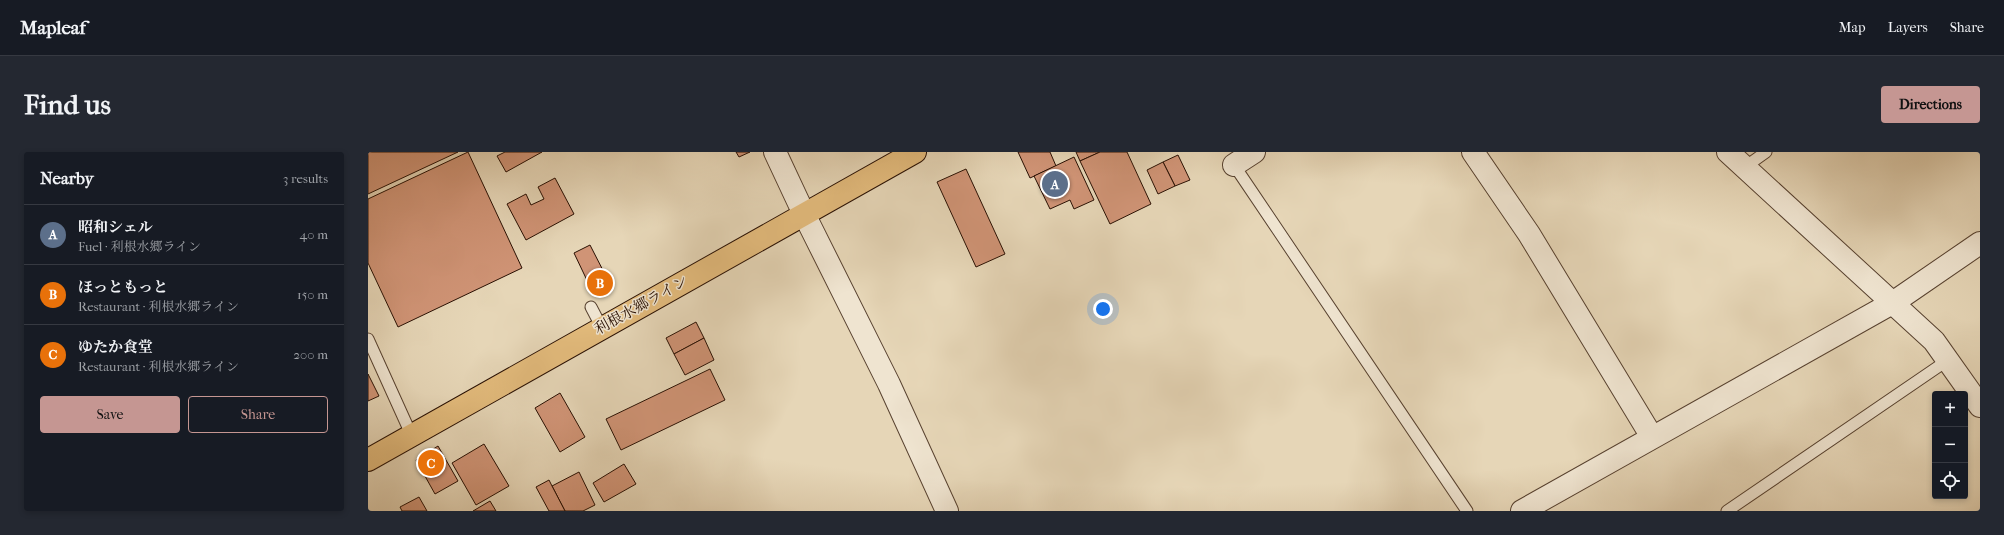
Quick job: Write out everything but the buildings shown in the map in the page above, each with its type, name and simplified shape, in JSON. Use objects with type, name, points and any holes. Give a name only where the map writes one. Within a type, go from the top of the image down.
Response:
[{"type":"highway","name":"利根水郷ライン","points":[[368,460],[411,434],[915,152]]},
{"type":"street","points":[[775,152],[804,214],[889,384],[947,511]]},
{"type":"street","points":[[1234,165],[1254,152]]},
{"type":"street","points":[[1473,152],[1529,234],[1652,436]]},
{"type":"street","points":[[1728,152],[1934,340],[1980,406]]},
{"type":"street","points":[[1522,511],[1652,436],[1894,302],[1980,243]]},
{"type":"lane","points":[[1745,167],[1766,152]]},
{"type":"lane","points":[[1234,165],[1467,511]]},
{"type":"lane","points":[[591,308],[602,328]]},
{"type":"lane","points":[[368,339],[411,434]]},
{"type":"lane","points":[[1727,511],[1948,360]]},
{"type":"place","name":"昭和シェル","points":[[1055,184]]},
{"type":"place","name":"ほっともっと","points":[[600,283]]},
{"type":"place","name":"ゆたか食堂","points":[[431,463]]}]
